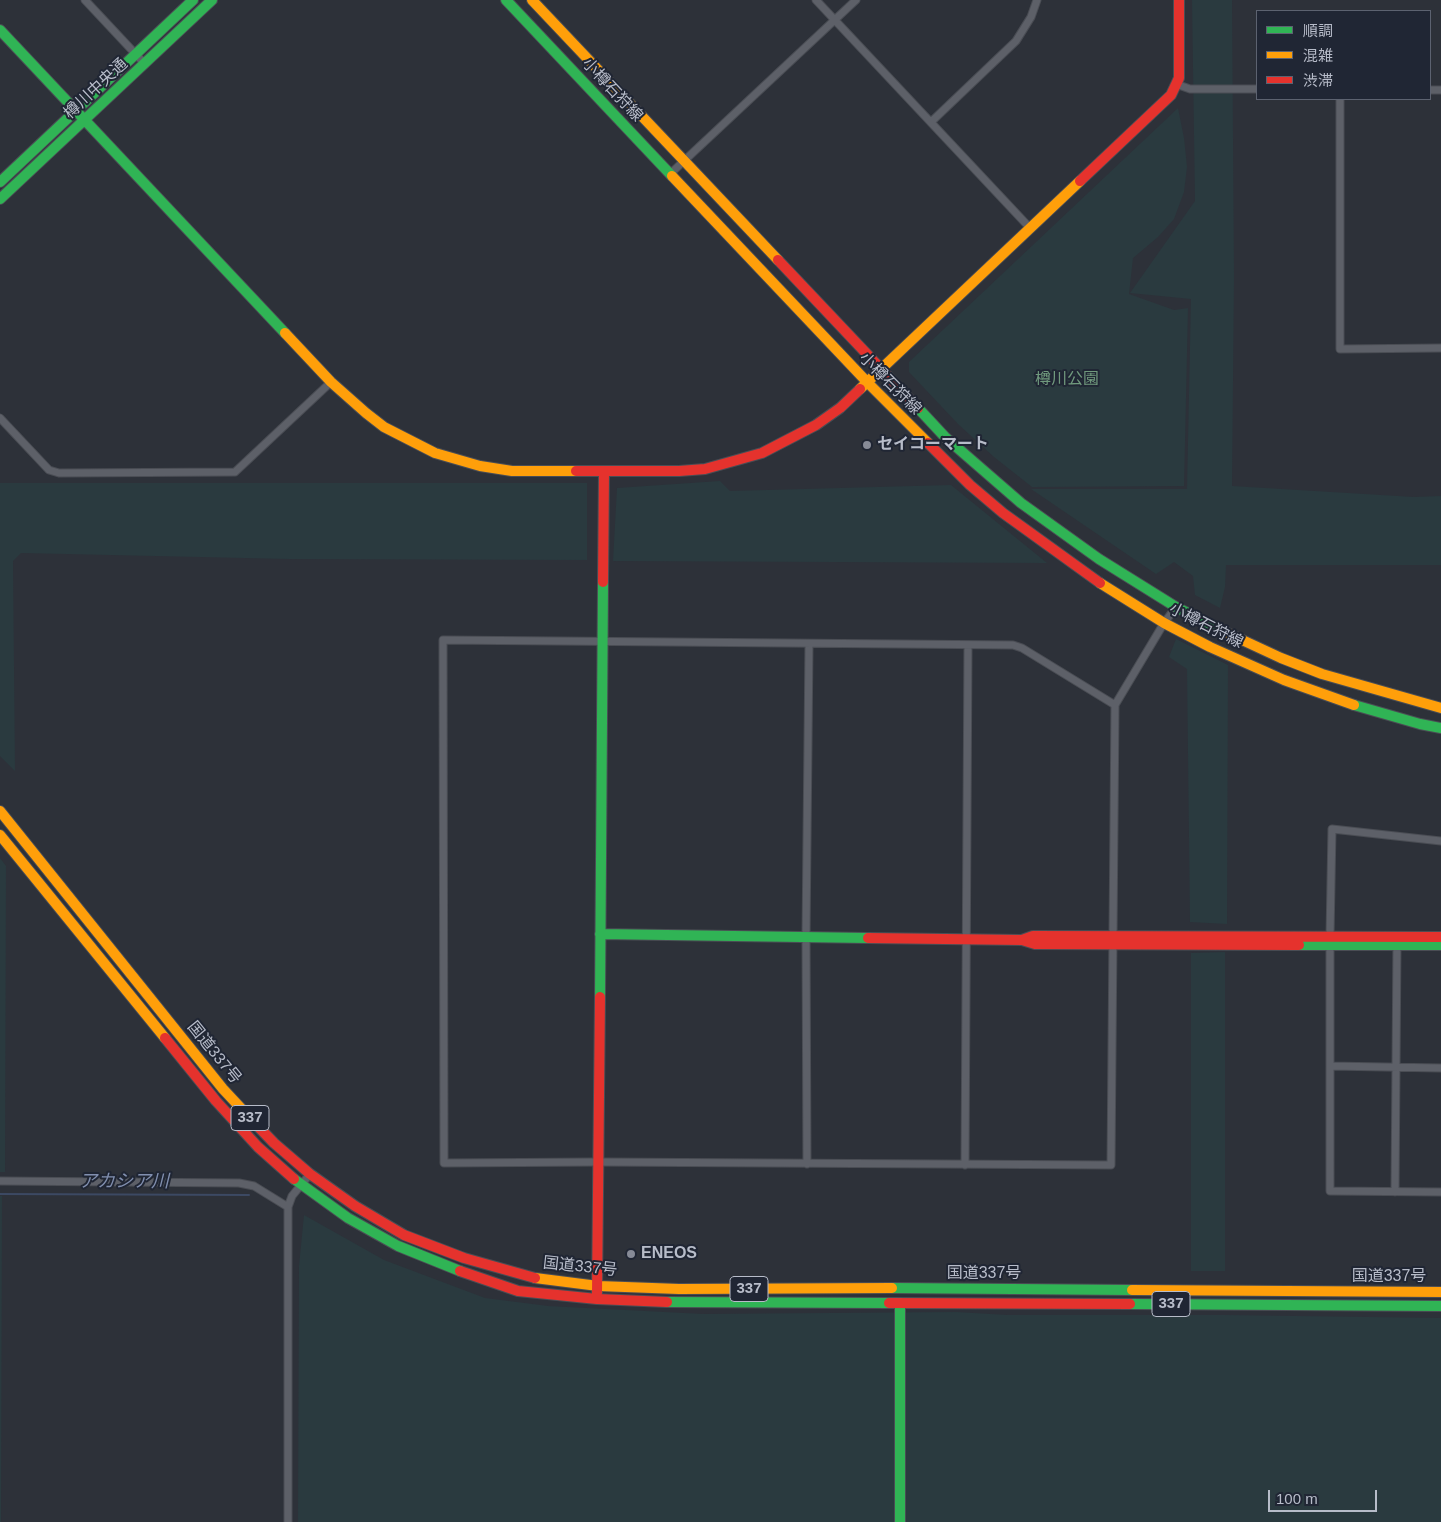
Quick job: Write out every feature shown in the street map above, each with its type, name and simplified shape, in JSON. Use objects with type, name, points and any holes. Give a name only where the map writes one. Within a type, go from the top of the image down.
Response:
[{"type":"main road","name":"樽川中央通","points":[[0,182],[193,0]]},
{"type":"main road","name":"樽川中央通","points":[[0,199],[212,0]]},
{"type":"main road","name":"小樽石狩線","points":[[506,0],[867,382],[970,485],[1003,513],[1094,579],[1164,623],[1210,647],[1284,680],[1365,708],[1441,728]]},
{"type":"main road","name":"小樽石狩線","points":[[532,0],[945,436],[1021,503],[1099,559],[1176,607],[1238,639],[1305,668],[1441,708]]},
{"type":"main road","points":[[0,30],[331,382],[384,427],[420,446],[454,459],[480,466],[512,471],[679,472],[696,470],[762,453],[816,425],[840,408],[1171,95],[1179,78],[1179,0]]},
{"type":"main road","points":[[597,1300],[604,471]]},
{"type":"main road","name":"国道337号","points":[[0,811],[223,1089],[274,1143],[310,1174],[355,1206],[404,1235],[464,1258],[527,1277],[598,1286],[679,1289],[901,1288],[1441,1292]]},
{"type":"main road","name":"国道337号","points":[[0,834],[216,1101],[258,1147],[302,1186],[348,1218],[398,1246],[462,1272],[518,1291],[597,1300],[685,1302],[1441,1306]]},
{"type":"main road","points":[[600,934],[1022,940],[1033,936],[1114,940],[1397,941],[1441,945]]},
{"type":"main road","points":[[1397,941],[1441,936]]},
{"type":"main road","points":[[900,1303],[900,1522]]},
{"type":"street","points":[[85,0],[144,63]]},
{"type":"street","points":[[816,0],[1030,228]]},
{"type":"street","points":[[670,174],[856,0]]},
{"type":"street","points":[[931,122],[1016,41],[1030,17],[1036,0]]},
{"type":"street","points":[[1176,84],[1190,89],[1256,89]]},
{"type":"street","points":[[1340,100],[1340,349],[1441,348]]},
{"type":"street","points":[[0,418],[49,470],[58,473],[236,472],[331,382]]},
{"type":"street","points":[[1115,705],[1022,648],[1013,645],[443,640],[444,1163],[1111,1165],[1115,705],[1164,623],[1176,607]]},
{"type":"street","points":[[807,1164],[806,937],[809,644]]},
{"type":"street","points":[[965,1165],[968,645]]},
{"type":"street","points":[[1441,841],[1332,829],[1330,941],[1330,1191],[1441,1192]]},
{"type":"street","points":[[1395,1192],[1397,941]]},
{"type":"street","points":[[1330,1066],[1441,1068]]},
{"type":"street","points":[[288,1522],[288,1207],[292,1196],[310,1174]]},
{"type":"street","points":[[0,1181],[240,1183],[254,1186],[288,1207]]},
{"type":"street","points":[[900,1303],[901,1288]]},
{"type":"green space","points":[[1192,0],[1232,0],[1234,276],[1232,486],[1414,497],[1441,496],[1441,565],[1226,565],[1225,587],[1220,608],[1195,595],[1193,576],[1174,562],[1156,574],[1031,489],[1187,489],[1191,299],[1130,293],[1195,201]]},
{"type":"green space","name":"樽川公園","points":[[1178,108],[1187,167],[1184,192],[1174,219],[1158,237],[1133,258],[1129,294],[1174,310],[1188,308],[1184,486],[1032,487],[994,457],[958,424],[909,372],[909,362]]},
{"type":"green space","points":[[720,481],[730,491],[951,485],[1047,563],[613,561],[617,488]]},
{"type":"green space","points":[[0,483],[587,483],[587,560],[289,559],[21,553],[13,561],[15,771],[0,756]]},
{"type":"green space","points":[[1176,639],[1228,665],[1227,924],[1190,922],[1187,669],[1169,657]]},
{"type":"green space","points":[[0,858],[6,866],[5,1172],[0,1172]]},
{"type":"green space","points":[[1225,952],[1225,1271],[1191,1271],[1191,953]]},
{"type":"green space","points":[[0,1196],[2,1196],[1,1522],[0,1522]]},
{"type":"green space","points":[[304,1215],[384,1260],[485,1298],[548,1306],[703,1314],[956,1312],[1007,1315],[1225,1315],[1441,1318],[1441,1522],[298,1522],[299,1266]]},
{"type":"waterway","name":"アカシア川","points":[[0,1194],[249,1195]]},
{"type":"traffic: fast","points":[[0,182],[193,0]]},
{"type":"traffic: fast","points":[[0,199],[212,0]]},
{"type":"traffic: fast","points":[[506,0],[672,176]]},
{"type":"traffic: fast","points":[[0,30],[285,333]]},
{"type":"traffic: fast","points":[[918,408],[945,437],[1021,503],[1099,559],[1176,607],[1225,632]]},
{"type":"traffic: fast","points":[[600,997],[603,582]]},
{"type":"traffic: fast","points":[[1354,705],[1420,724],[1441,728]]},
{"type":"traffic: fast","points":[[600,934],[868,938]]},
{"type":"traffic: fast","points":[[1299,945],[1441,945]]},
{"type":"traffic: fast","points":[[294,1179],[348,1218],[398,1246],[460,1271]]},
{"type":"traffic: fast","points":[[892,1288],[1132,1290]]},
{"type":"traffic: fast","points":[[667,1302],[889,1303]]},
{"type":"traffic: fast","points":[[900,1303],[900,1522]]},
{"type":"traffic: fast","points":[[1130,1304],[1441,1306]]},
{"type":"traffic: slow","points":[[532,0],[778,260]]},
{"type":"traffic: slow","points":[[672,176],[867,382],[928,443]]},
{"type":"traffic: slow","points":[[860,389],[1080,181]]},
{"type":"traffic: slow","points":[[285,333],[331,382],[366,413],[384,427],[435,453],[480,466],[512,471],[576,471]]},
{"type":"traffic: slow","points":[[1100,583],[1164,623],[1210,647],[1284,680],[1354,705]]},
{"type":"traffic: slow","points":[[1225,632],[1281,658],[1322,674],[1441,708]]},
{"type":"traffic: slow","points":[[0,811],[223,1089],[251,1119]]},
{"type":"traffic: slow","points":[[0,835],[165,1038]]},
{"type":"traffic: slow","points":[[535,1278],[598,1286],[679,1289],[892,1288]]},
{"type":"traffic: slow","points":[[1132,1290],[1441,1292]]},
{"type":"traffic: jam","points":[[1080,181],[1171,95],[1179,78],[1179,0]]},
{"type":"traffic: jam","points":[[778,260],[918,408]]},
{"type":"traffic: jam","points":[[576,471],[679,471],[705,469],[762,453],[816,425],[840,408],[860,389]]},
{"type":"traffic: jam","points":[[928,443],[970,485],[1003,513],[1100,583]]},
{"type":"traffic: jam","points":[[603,582],[604,471]]},
{"type":"traffic: jam","points":[[1022,940],[1033,936],[1441,937]]},
{"type":"traffic: jam","points":[[868,938],[1022,940],[1035,944],[1299,945]]},
{"type":"traffic: jam","points":[[597,1293],[600,997]]},
{"type":"traffic: jam","points":[[165,1038],[216,1101],[258,1147],[294,1179]]},
{"type":"traffic: jam","points":[[251,1119],[274,1143],[310,1174],[355,1206],[404,1235],[464,1258],[535,1278]]},
{"type":"traffic: jam","points":[[460,1271],[518,1291],[597,1299],[667,1302]]},
{"type":"traffic: jam","points":[[889,1303],[1130,1304]]},
{"type":"place","name":"セイコーマート","points":[[867,445]]},
{"type":"place","name":"ENEOS","points":[[631,1254]]}]
